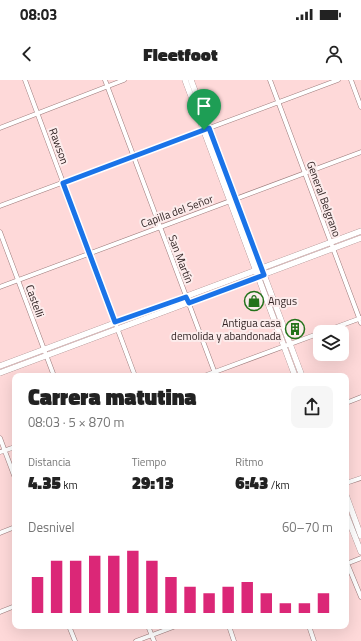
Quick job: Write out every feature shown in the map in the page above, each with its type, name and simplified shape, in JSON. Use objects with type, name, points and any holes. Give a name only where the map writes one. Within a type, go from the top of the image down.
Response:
[{"type":"main road","points":[[185,80],[207,129]]},
{"type":"main road","points":[[192,80],[207,129],[287,346],[294,373]]},
{"type":"main road","points":[[0,373],[189,303],[361,231]]},
{"type":"main road","points":[[0,366],[115,322],[333,249],[361,238]]},
{"type":"main road","points":[[287,346],[300,373]]},
{"type":"main road","points":[[349,504],[361,536]]},
{"type":"main road","points":[[349,522],[361,552]]},
{"type":"street","name":"Rawson","points":[[25,80],[134,373]]},
{"type":"street","name":"San Martín","points":[[105,80],[215,373]]},
{"type":"street","points":[[0,128],[124,80]]},
{"type":"street","name":"General Belgrano","points":[[270,80],[361,323]]},
{"type":"street","points":[[0,206],[338,80]]},
{"type":"street","points":[[351,80],[361,107]]},
{"type":"street","name":"Capilla del Señor","points":[[0,286],[361,152]]},
{"type":"street","name":"Castelli","points":[[0,232],[53,373]]},
{"type":"street","points":[[342,325],[360,318]]},
{"type":"street","points":[[218,373],[313,336]]},
{"type":"street","points":[[349,402],[361,397]]},
{"type":"street","points":[[0,438],[12,470]]},
{"type":"street","points":[[0,452],[12,448]]},
{"type":"street","points":[[349,483],[361,478]]},
{"type":"street","points":[[0,532],[12,528]]},
{"type":"street","points":[[349,562],[361,558]]},
{"type":"street","points":[[349,570],[361,597]]},
{"type":"street","points":[[0,612],[12,607]]},
{"type":"street","points":[[70,629],[75,641]]},
{"type":"street","points":[[149,629],[154,641]]},
{"type":"street","points":[[136,641],[168,629]]},
{"type":"street","points":[[229,629],[234,641]]},
{"type":"street","points":[[310,629],[314,641]]},
{"type":"place","name":"Angus","points":[[254,301]]},
{"type":"place","name":"Antigua casa demolida y abandonada","points":[[295,329]]},
{"type":"route","points":[[209,128],[264,275],[189,303],[186,297],[115,322],[63,183],[204,130],[209,128]]}]
